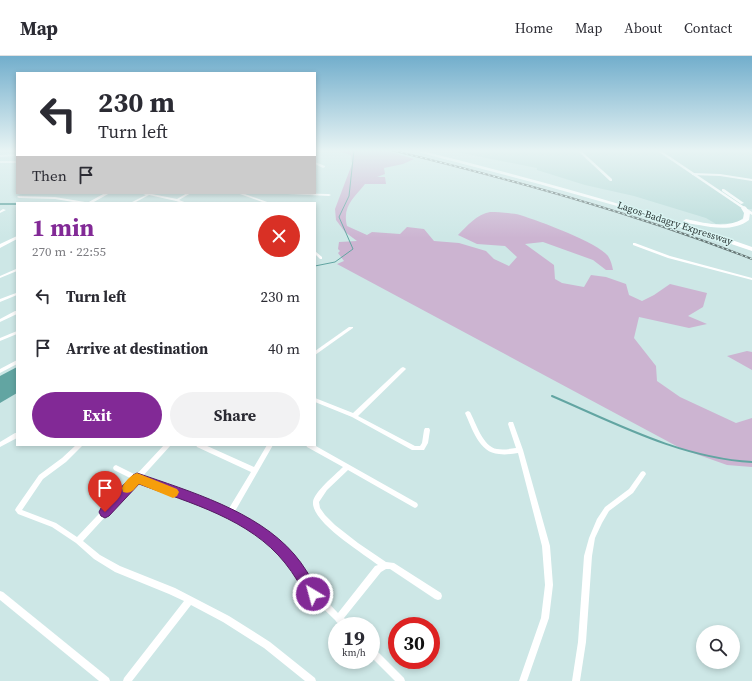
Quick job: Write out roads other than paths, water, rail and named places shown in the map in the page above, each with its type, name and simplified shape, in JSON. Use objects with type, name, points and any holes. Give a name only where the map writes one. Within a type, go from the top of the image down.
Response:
[{"type":"highway","name":"Lagos-Badagry Expressway","points":[[529,179],[588,194],[674,221],[752,249]]},
{"type":"highway","name":"Lagos-Badagry Expressway","points":[[545,179],[678,219],[752,245]]},
{"type":"highway","points":[[678,219],[717,226],[735,225],[746,220],[747,213],[744,208]]},
{"type":"main road","points":[[90,202],[106,194]]},
{"type":"main road","points":[[95,202],[110,194]]},
{"type":"main road","points":[[0,245],[16,237]]},
{"type":"street","points":[[701,179],[752,214]]},
{"type":"street","points":[[706,179],[752,209]]},
{"type":"street","points":[[145,194],[182,202]]},
{"type":"street","points":[[177,200],[187,194]]},
{"type":"street","points":[[242,194],[265,202]]},
{"type":"street","points":[[308,194],[329,195]]},
{"type":"street","points":[[134,202],[148,195]]},
{"type":"street","points":[[19,197],[54,198],[79,202]]},
{"type":"street","points":[[634,244],[669,257],[752,279]]},
{"type":"street","points":[[316,253],[321,258]]},
{"type":"street","points":[[0,277],[16,270]]},
{"type":"street","points":[[0,301],[16,294]]},
{"type":"street","points":[[0,321],[16,313]]},
{"type":"street","points":[[316,352],[351,328]]},
{"type":"street","points":[[0,340],[16,332]]},
{"type":"street","points":[[0,371],[16,363]]},
{"type":"street","points":[[354,416],[403,369]]},
{"type":"street","points":[[316,400],[354,416],[414,448],[422,448],[425,443],[427,430]]},
{"type":"street","points":[[468,413],[480,438],[490,450],[497,452],[520,450]]},
{"type":"street","points":[[510,424],[520,450],[546,546],[549,585],[545,618],[523,681]]},
{"type":"street","points":[[0,445],[16,436]]},
{"type":"street","points":[[79,446],[64,460],[41,477],[18,510],[54,525],[78,541],[96,557],[118,569],[190,600],[267,645],[312,681]]},
{"type":"street","points":[[78,541],[167,446]]},
{"type":"street","points":[[201,446],[254,470]]},
{"type":"street","points":[[230,514],[254,470],[269,446]]},
{"type":"street","points":[[311,446],[369,481],[382,486],[415,505]]},
{"type":"street","points":[[347,467],[320,494],[316,502],[316,508],[326,522],[385,565],[391,566],[438,596]]},
{"type":"street","points":[[116,468],[137,478],[230,514],[257,529],[289,558],[306,586],[336,617]]},
{"type":"street","points":[[576,681],[582,642],[588,556],[592,538],[599,521],[607,509],[632,491],[643,474]]},
{"type":"street","points":[[340,617],[378,570],[385,565]]},
{"type":"street","points":[[0,595],[106,681]]},
{"type":"street","points":[[127,681],[190,600]]},
{"type":"street","points":[[380,660],[401,681]]},
{"type":"water","points":[[16,368],[16,394],[0,403],[0,376]]},
{"type":"waterway","points":[[316,266],[335,262],[353,249],[339,217],[349,196],[351,179]]},
{"type":"waterway","points":[[0,204],[16,204]]},
{"type":"waterway","points":[[552,396],[625,428],[675,447],[700,454],[752,462]]},
{"type":"railway","points":[[504,179],[618,212],[708,242],[752,259]]}]
